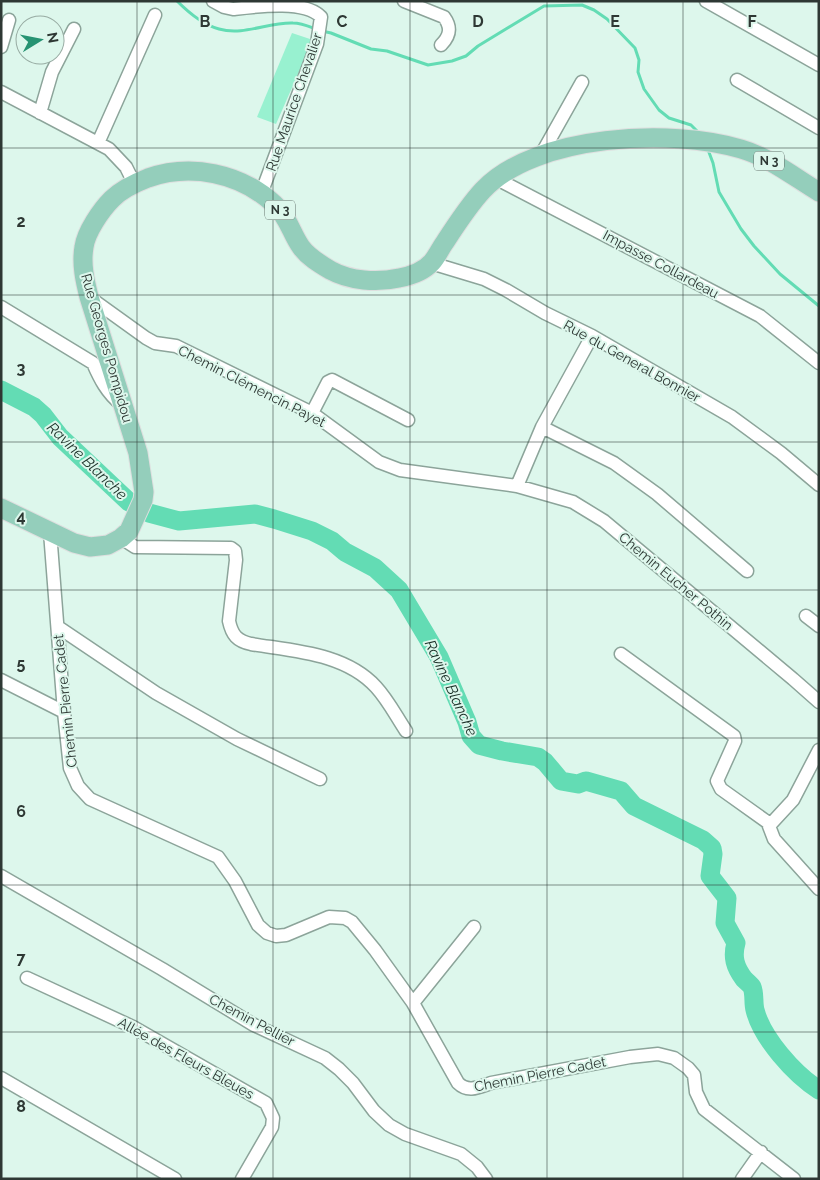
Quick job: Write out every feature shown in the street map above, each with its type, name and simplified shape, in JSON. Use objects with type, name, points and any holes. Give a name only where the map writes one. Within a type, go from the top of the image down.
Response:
[{"type":"main road","name":"Rue Georges Pompidou","points":[[125,535],[143,500],[144,492],[138,453],[89,298],[84,272],[84,245],[100,211],[117,194],[134,183],[160,174],[190,170],[215,173],[261,194],[274,204],[284,214],[301,247],[315,261],[332,271],[353,278],[382,280],[398,279],[416,273],[431,263],[482,191],[496,178],[520,164],[565,148],[620,139],[714,142],[743,149],[766,159],[819,192]]},
{"type":"main road","points":[[1,508],[74,543],[90,547],[108,545],[125,535]]},
{"type":"street","name":"Rue Maurice Chevalier","points":[[213,1],[224,7],[295,3],[319,6],[321,18],[316,44],[261,194]]},
{"type":"street","points":[[404,1],[444,17],[448,22],[450,32],[447,39],[441,45]]},
{"type":"street","points":[[706,1],[819,65]]},
{"type":"street","points":[[98,143],[155,15]]},
{"type":"street","points":[[1,47],[9,20]]},
{"type":"street","points":[[40,113],[52,72],[74,30]]},
{"type":"street","points":[[737,80],[819,128]]},
{"type":"street","points":[[541,155],[582,82]]},
{"type":"street","points":[[1,92],[109,148],[126,167],[134,183]]},
{"type":"street","name":"Impasse Collardeau","points":[[496,178],[760,316],[819,363]]},
{"type":"street","name":"Rue du General Bonnier","points":[[431,263],[484,279],[545,313],[592,336],[732,417],[782,454],[819,485]]},
{"type":"street","name":"Chemin Clémencin Payet","points":[[89,298],[146,338],[155,342],[176,346],[312,413],[380,462],[400,470],[517,486]]},
{"type":"street","points":[[1,307],[93,363],[110,395],[121,404]]},
{"type":"street","points":[[517,486],[542,427],[592,336]]},
{"type":"street","points":[[312,413],[328,382],[332,380],[408,420]]},
{"type":"street","points":[[542,427],[614,463],[656,494],[747,571]]},
{"type":"street","name":"Chemin Eucher Pothin","points":[[517,486],[573,502],[604,521],[819,702]]},
{"type":"street","name":"Chemin Pierre Cadet","points":[[50,532],[70,768],[78,786],[90,798],[218,857],[235,881],[258,926],[266,933],[276,936],[286,934],[328,917],[345,918],[352,922],[375,950],[413,1003],[458,1083],[463,1088],[469,1089],[630,1056],[665,1055],[682,1063],[694,1075],[696,1092],[704,1109],[794,1179]]},
{"type":"street","points":[[125,535],[135,547],[231,548],[235,551],[236,560],[229,621],[231,631],[235,637],[243,642],[322,656],[343,664],[363,675],[375,686],[406,731]]},
{"type":"street","points":[[806,616],[819,626]]},
{"type":"street","name":"Chemin Pierre Cadet","points":[[58,627],[156,693],[237,739],[320,779]]},
{"type":"street","points":[[621,654],[734,736],[735,742],[717,781],[718,785],[770,824]]},
{"type":"street","points":[[1,680],[64,712]]},
{"type":"street","points":[[819,750],[793,800],[770,824],[769,830],[774,839],[819,889]]},
{"type":"street","name":"Chemin Pellier","points":[[1,876],[254,1024],[324,1058],[353,1083],[374,1111],[389,1124],[405,1134],[461,1154],[477,1167],[486,1179]]},
{"type":"street","points":[[413,1003],[474,927]]},
{"type":"street","name":"Allée des Fleurs Bleues","points":[[27,978],[133,1026],[266,1103],[273,1118],[272,1127],[242,1179]]},
{"type":"street","points":[[1,1078],[175,1179]]},
{"type":"street","points":[[742,1179],[761,1152]]},
{"type":"green space","points":[[292,33],[313,40],[276,124],[257,117]]},
{"type":"waterway","points":[[177,1],[202,21],[213,27],[228,31],[247,30],[284,23],[302,24],[316,29]]},
{"type":"waterway","points":[[322,31],[371,49],[387,51],[428,65],[452,61],[466,56],[478,46],[544,6],[582,5],[594,10],[607,19],[635,48],[639,60],[638,72],[644,89],[659,110],[669,118],[691,125],[701,135]]},
{"type":"waterway","points":[[707,147],[713,163],[719,192],[741,229],[780,274],[819,306]]},
{"type":"waterway","name":"Ravine Blanche","points":[[1,390],[34,407],[43,415],[60,437],[129,502],[149,513],[179,521],[255,514],[312,531],[332,541],[345,552],[375,568],[399,590],[439,657],[467,722],[471,736],[479,745],[538,757],[545,762],[561,781],[578,784],[586,781],[621,791],[634,806],[703,840],[712,848],[710,876],[727,898],[725,923],[736,943],[734,953],[736,966],[744,979],[752,987],[754,1007],[764,1032],[799,1075],[819,1090]]}]
